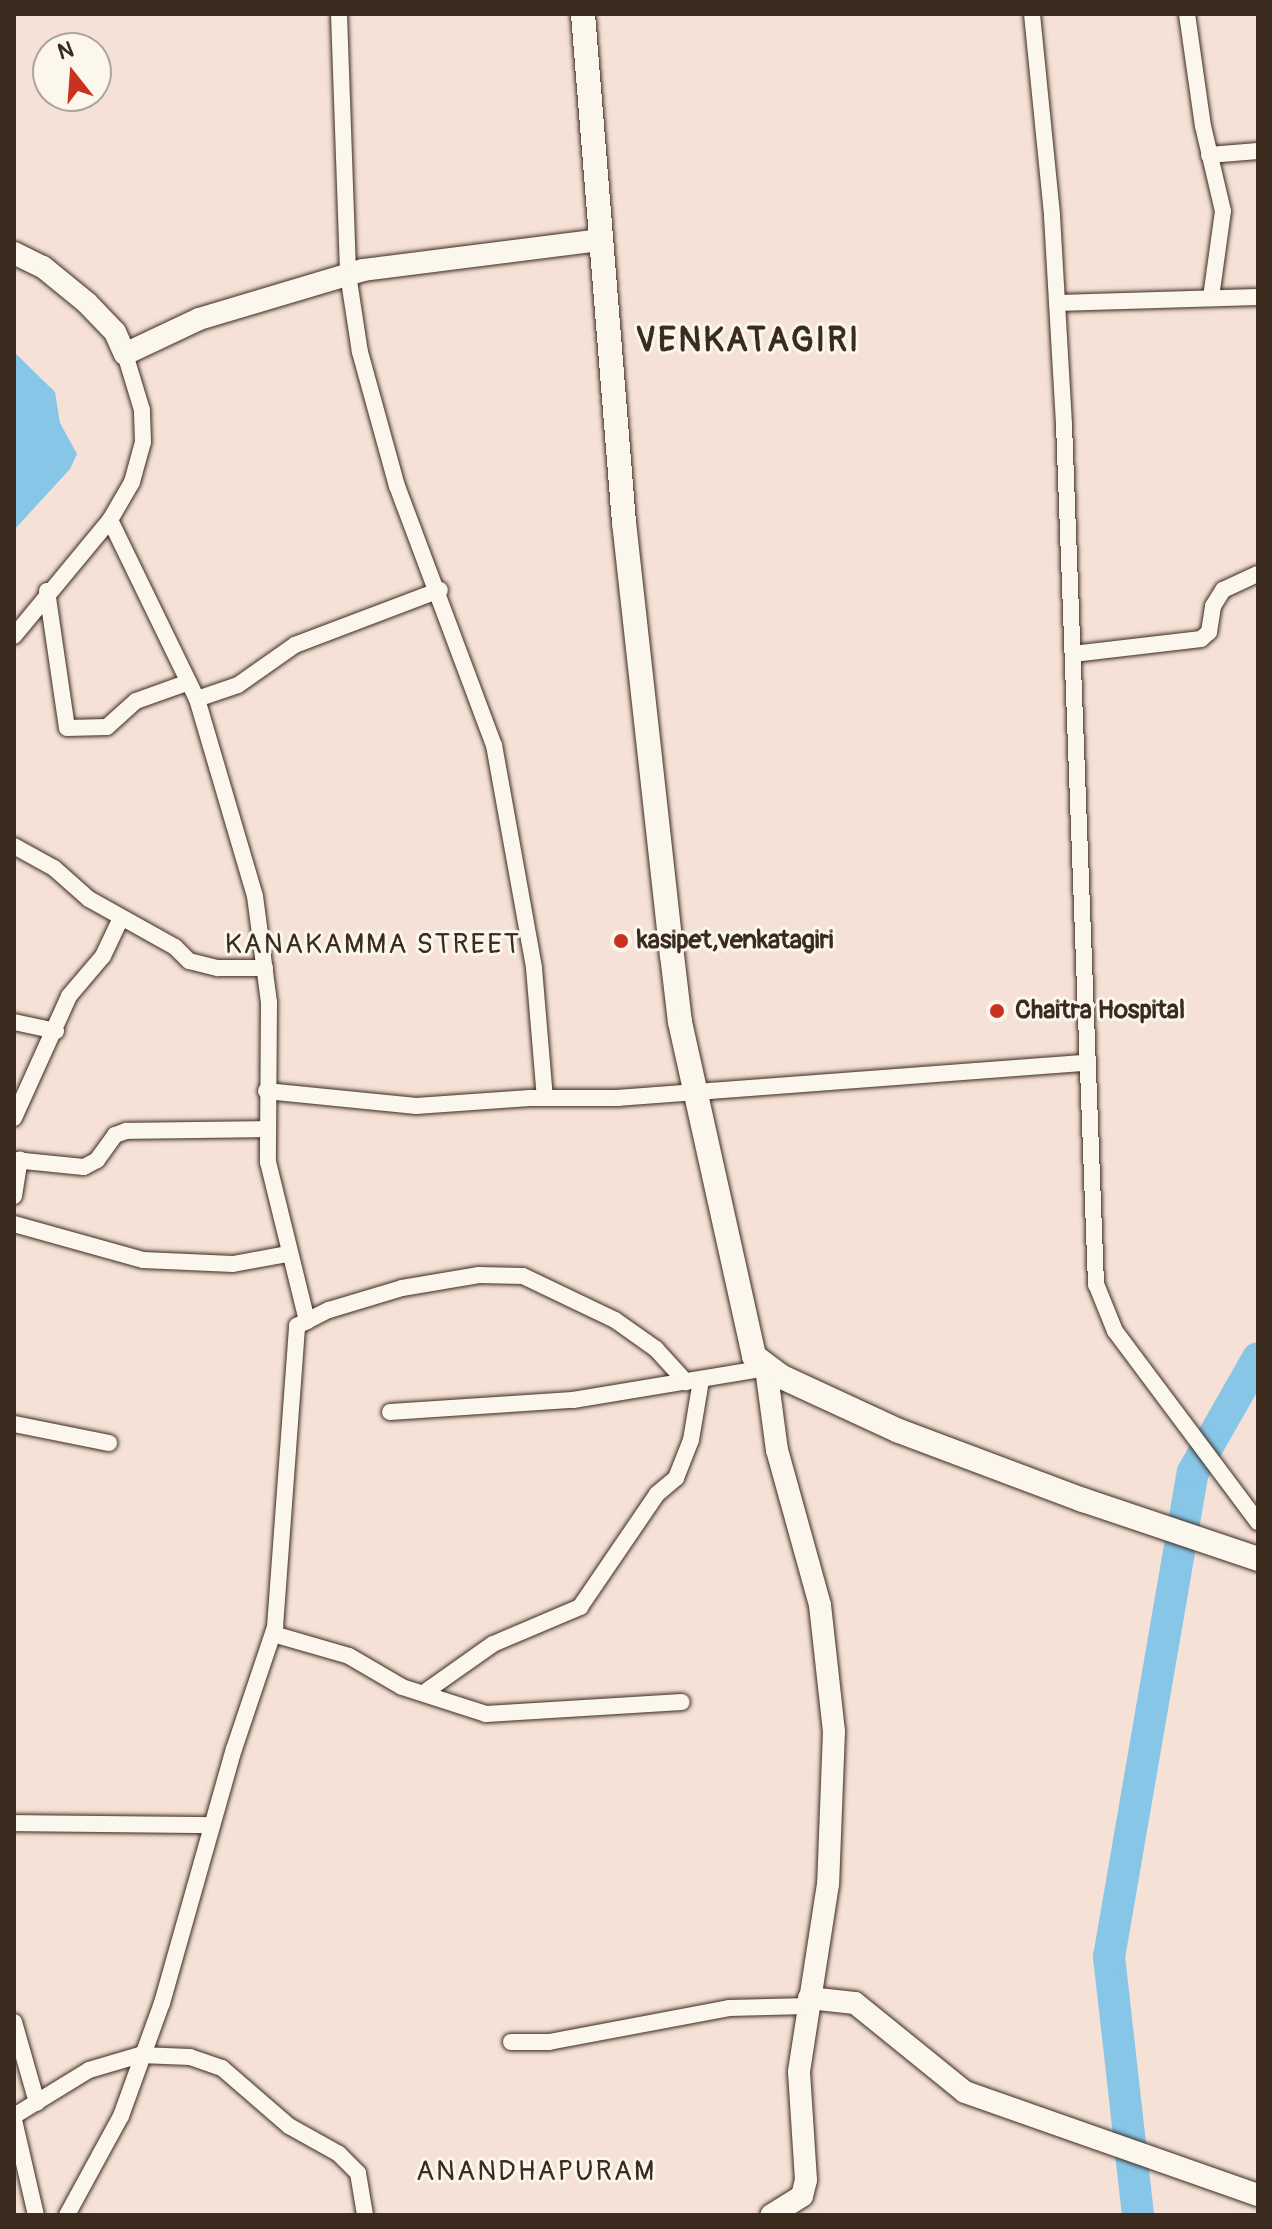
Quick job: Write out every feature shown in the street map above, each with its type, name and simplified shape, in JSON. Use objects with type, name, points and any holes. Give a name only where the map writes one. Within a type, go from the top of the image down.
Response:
[{"type":"main road","points":[[583,14],[600,240],[672,955],[697,1092],[754,1356],[766,1368],[899,1431],[1083,1500],[1258,1559]]},
{"type":"main road","points":[[14,253],[43,267],[87,303],[115,332],[125,354],[199,319],[348,274],[600,240]]},
{"type":"main road","points":[[766,1368],[777,1450],[820,1605],[834,1717],[828,1884],[799,2072],[806,2180],[802,2196],[771,2215]]},
{"type":"main road","points":[[808,2002],[855,2003],[965,2092],[1186,2166],[1258,2195]]},
{"type":"street","points":[[339,14],[348,274],[373,412],[494,745],[518,859],[534,968],[545,1098]]},
{"type":"street","points":[[1032,14],[1057,303],[1096,1284],[1115,1331],[1258,1522]]},
{"type":"street","points":[[1187,14],[1209,155],[1223,211],[1211,298]]},
{"type":"street","points":[[1209,155],[1258,151]]},
{"type":"street","points":[[1057,303],[1258,297]]},
{"type":"street","points":[[14,636],[47,591],[110,520],[132,482],[143,442],[142,410],[125,354]]},
{"type":"street","points":[[110,520],[197,699],[255,896],[270,1033],[266,1091],[268,1162],[307,1321]]},
{"type":"street","points":[[1073,654],[1201,639],[1209,632],[1213,606],[1223,590],[1258,574]]},
{"type":"street","points":[[197,699],[238,685],[295,645],[440,590]]},
{"type":"street","points":[[47,591],[67,728],[107,727],[136,701],[189,682]]},
{"type":"street","points":[[14,846],[54,868],[121,918],[175,947],[189,961],[218,968],[265,968]]},
{"type":"street","points":[[14,1118],[56,1031],[69,996],[103,956],[121,918]]},
{"type":"street","points":[[14,1022],[56,1031]]},
{"type":"street","points":[[266,1091],[416,1106],[697,1092],[1088,1063]]},
{"type":"street","points":[[14,1196],[17,1160],[84,1167],[97,1160],[115,1135],[126,1131],[267,1129]]},
{"type":"street","points":[[14,1224],[143,1260],[233,1264],[290,1261]]},
{"type":"street","points":[[67,2215],[121,2116],[140,2055],[162,2003],[211,1825],[273,1634],[283,1569],[292,1342],[297,1326],[402,1288],[479,1275],[523,1276],[615,1320],[656,1349],[693,1381]]},
{"type":"street","points":[[390,1412],[573,1400],[766,1368]]},
{"type":"street","points":[[425,1692],[482,1650],[580,1607],[657,1494],[676,1478],[691,1440],[693,1381]]},
{"type":"street","points":[[14,1424],[109,1443]]},
{"type":"street","points":[[273,1634],[349,1656],[402,1687],[486,1714],[682,1702]]},
{"type":"street","points":[[14,1823],[211,1825]]},
{"type":"street","points":[[511,2042],[549,2042],[729,2008],[808,2002]]},
{"type":"street","points":[[14,2022],[16,2042],[37,2103]]},
{"type":"street","points":[[36,2215],[14,2118],[68,2079],[140,2055],[190,2057],[222,2068],[289,2126],[339,2154],[358,2173],[365,2215]]},
{"type":"water","points":[[14,352],[55,392],[60,423],[77,454],[70,469],[14,530]]},
{"type":"waterway","points":[[1138,2215],[1109,1957],[1193,1472],[1258,1358]]},
{"type":"place","name":"kasipet,venkatagiri","points":[[621,941]]},
{"type":"place","name":"Chaitra Hospital","points":[[997,1011]]},
{"type":"district","name":"VENKATAGIRI","points":[[748,341]]},
{"type":"district","name":"KANAKAMMA STREET","points":[[373,945]]},
{"type":"district","name":"ANANDHAPURAM","points":[[536,2172]]}]
